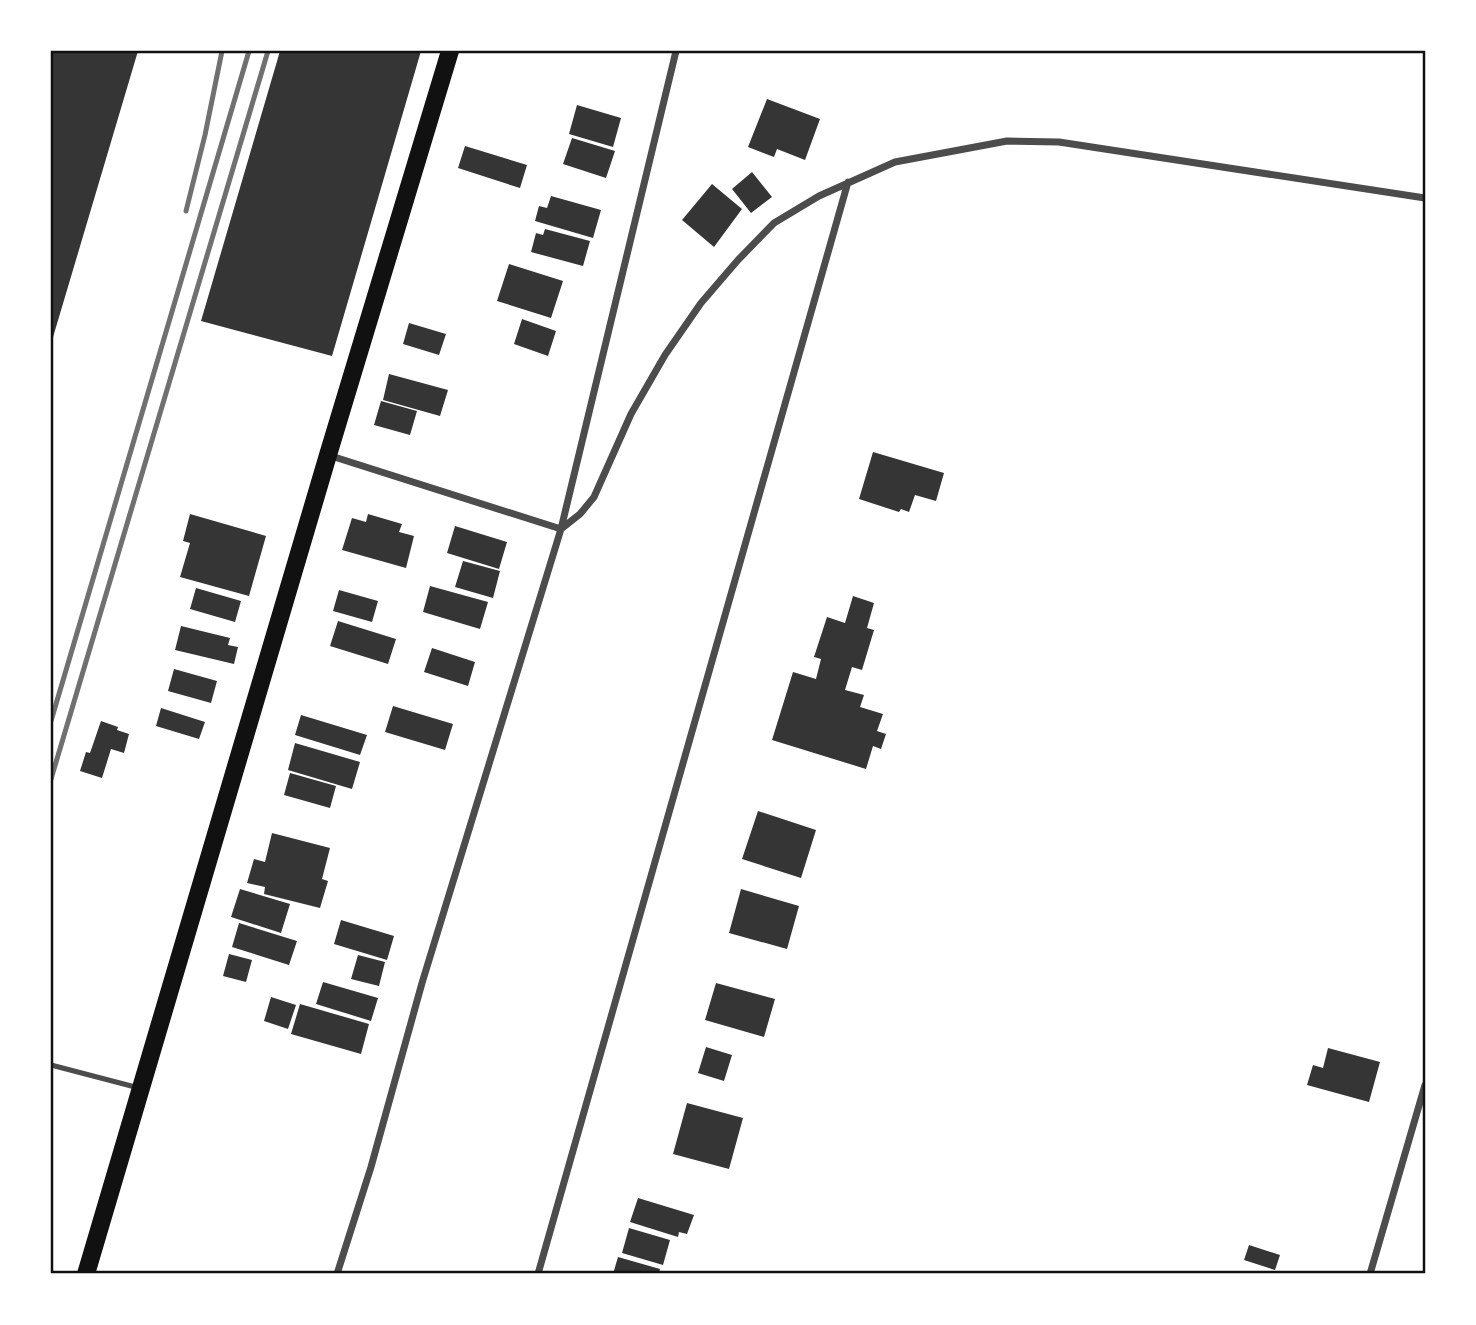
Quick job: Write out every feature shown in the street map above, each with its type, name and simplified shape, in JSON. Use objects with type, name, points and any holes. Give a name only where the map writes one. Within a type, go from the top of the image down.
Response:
[{"type":"main road","points":[[86,1274],[450,51]]},
{"type":"street","points":[[337,1274],[371,1167],[422,983],[561,529],[676,52]]},
{"type":"street","points":[[561,529],[594,498],[631,414],[665,355],[701,303],[738,260],[774,223],[819,196],[895,162],[1007,141],[1059,142],[1425,198]]},
{"type":"street","points":[[538,1274],[848,182]]},
{"type":"street","points":[[328,454],[561,529]]},
{"type":"street","points":[[1370,1274],[1425,1085]]},
{"type":"lane","points":[[51,1065],[141,1089]]},
{"type":"building","points":[[51,51],[138,51],[51,344]]},
{"type":"building","points":[[280,51],[421,51],[332,356],[201,321]]},
{"type":"building","points":[[767,99],[820,119],[805,160],[777,149],[774,157],[748,147]]},
{"type":"building","points":[[577,105],[621,118],[613,147],[569,134]]},
{"type":"building","points":[[572,138],[615,151],[606,178],[563,164]]},
{"type":"building","points":[[465,146],[527,165],[520,188],[458,168]]},
{"type":"building","points":[[752,172],[772,197],[751,213],[732,189]]},
{"type":"building","points":[[712,184],[742,209],[714,247],[682,220]]},
{"type":"building","points":[[551,196],[601,210],[593,238],[535,221],[539,206],[547,208]]},
{"type":"building","points":[[545,229],[590,241],[583,266],[531,252],[536,233],[543,235]]},
{"type":"building","points":[[509,264],[563,281],[551,318],[497,301]]},
{"type":"building","points":[[522,319],[556,331],[548,356],[514,344]]},
{"type":"building","points":[[409,323],[446,334],[439,355],[403,344]]},
{"type":"building","points":[[389,374],[448,390],[440,416],[383,400]]},
{"type":"building","points":[[381,401],[417,411],[410,435],[374,425]]},
{"type":"building","points":[[873,452],[944,473],[936,501],[915,495],[909,512],[901,509],[899,512],[859,499]]},
{"type":"building","points":[[190,514],[266,536],[249,596],[180,577],[190,543],[183,541]]},
{"type":"building","points":[[368,514],[402,524],[399,532],[414,536],[406,568],[342,550],[352,518],[366,522]]},
{"type":"building","points":[[455,526],[507,542],[499,569],[447,553]]},
{"type":"building","points":[[463,561],[500,571],[493,598],[455,587]]},
{"type":"building","points":[[430,586],[488,602],[480,629],[423,612]]},
{"type":"building","points":[[196,588],[241,601],[235,622],[190,609]]},
{"type":"building","points":[[339,590],[378,601],[372,622],[333,611]]},
{"type":"building","points":[[853,596],[874,603],[867,628],[874,630],[862,670],[852,667],[845,690],[864,695],[860,707],[883,714],[877,731],[886,734],[881,749],[873,746],[866,769],[772,740],[793,672],[816,679],[821,659],[814,657],[827,617],[845,623]]},
{"type":"building","points":[[338,621],[396,639],[388,664],[330,646]]},
{"type":"building","points":[[181,626],[230,638],[228,645],[238,647],[234,664],[175,650]]},
{"type":"building","points":[[432,648],[475,662],[468,686],[424,672]]},
{"type":"building","points":[[174,669],[217,681],[211,703],[168,691]]},
{"type":"building","points":[[393,706],[453,724],[445,750],[385,732]]},
{"type":"building","points":[[161,708],[205,722],[199,739],[156,726]]},
{"type":"building","points":[[301,715],[367,735],[360,755],[295,735]]},
{"type":"building","points":[[101,721],[129,734],[124,753],[111,749],[102,778],[80,771],[86,752],[90,753]]},
{"type":"building","points":[[295,743],[360,762],[352,789],[288,770]]},
{"type":"building","points":[[290,773],[336,786],[330,808],[284,795]]},
{"type":"building","points":[[758,811],[816,830],[801,878],[742,859]]},
{"type":"building","points":[[272,833],[330,848],[322,879],[328,881],[320,908],[264,894],[265,887],[247,883],[254,859],[265,862]]},
{"type":"building","points":[[240,889],[290,904],[281,933],[231,917]]},
{"type":"building","points":[[741,889],[799,906],[787,949],[729,933]]},
{"type":"building","points":[[341,920],[394,936],[387,960],[334,944]]},
{"type":"building","points":[[239,923],[297,941],[289,965],[232,947]]},
{"type":"building","points":[[229,954],[252,960],[246,982],[223,976]]},
{"type":"building","points":[[358,955],[385,962],[379,986],[351,979]]},
{"type":"building","points":[[323,982],[378,998],[371,1021],[316,1004]]},
{"type":"building","points":[[716,983],[775,999],[764,1037],[705,1020]]},
{"type":"building","points":[[271,997],[296,1005],[288,1029],[264,1021]]},
{"type":"building","points":[[300,1004],[369,1024],[361,1054],[291,1034]]},
{"type":"building","points":[[706,1047],[732,1055],[724,1081],[698,1073]]},
{"type":"building","points":[[1328,1048],[1380,1062],[1369,1102],[1307,1085],[1313,1065],[1323,1068]]},
{"type":"building","points":[[687,1103],[743,1118],[729,1169],[673,1154]]},
{"type":"building","points":[[638,1198],[694,1215],[687,1234],[679,1232],[678,1237],[630,1222]]},
{"type":"building","points":[[629,1228],[670,1240],[663,1265],[622,1253]]},
{"type":"building","points":[[1249,1245],[1280,1255],[1275,1270],[1244,1260]]},
{"type":"building","points":[[618,1257],[660,1269],[659,1274],[613,1274]]},
{"type":"railway","points":[[186,211],[222,51]]},
{"type":"railway","points":[[51,721],[249,51]]},
{"type":"railway","points":[[51,779],[268,51]]}]
